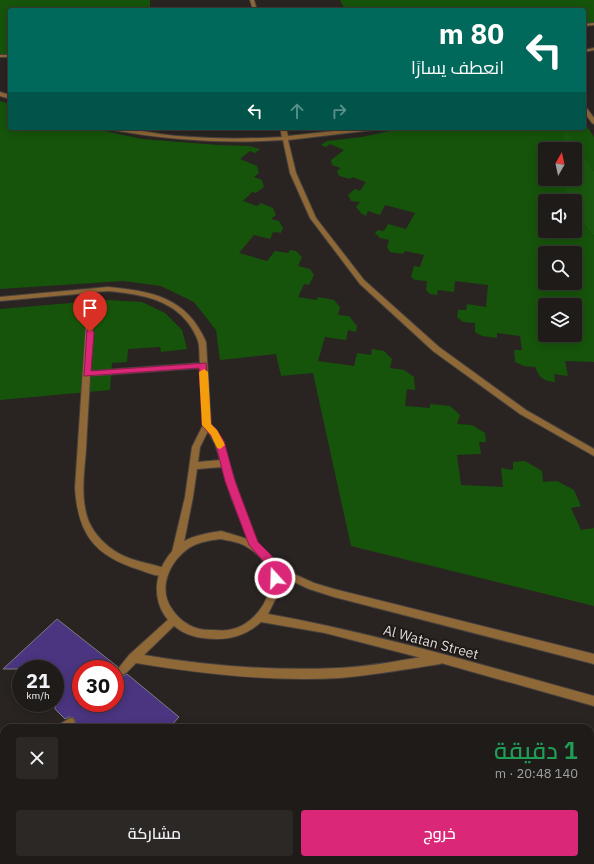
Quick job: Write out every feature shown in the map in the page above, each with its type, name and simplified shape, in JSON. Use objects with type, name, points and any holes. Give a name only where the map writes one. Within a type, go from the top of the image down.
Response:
[{"type":"street","points":[[586,111],[594,122]]},
{"type":"street","points":[[122,130],[141,134],[186,138],[286,139],[357,130]]},
{"type":"street","points":[[284,130],[293,173],[313,218],[362,282],[436,349],[523,412],[594,453]]},
{"type":"street","points":[[0,299],[92,291],[115,290],[137,292],[151,295],[175,307],[185,314],[198,332],[202,342],[206,425],[199,440],[177,552],[164,572],[161,587],[163,602],[174,620],[193,632],[217,636],[240,630],[260,617],[270,604],[275,589],[273,568],[262,551],[244,539],[221,535],[197,540],[177,552]]},
{"type":"street","points":[[92,291],[79,488],[79,502],[82,517],[88,531],[98,543],[111,554],[127,563],[144,569],[164,572]]},
{"type":"street","points":[[87,374],[203,365]]},
{"type":"street","points":[[206,425],[214,432],[219,441],[242,518],[254,545]]},
{"type":"street","points":[[194,466],[225,462]]},
{"type":"street","name":"Al Watan Street","points":[[273,568],[312,586],[334,593],[594,659]]},
{"type":"street","name":"Al Watan Street","points":[[260,617],[304,624],[440,658],[594,701]]},
{"type":"street","points":[[124,668],[174,620]]},
{"type":"street","points":[[133,658],[183,667],[234,672],[286,674],[339,672],[391,667],[440,658]]},
{"type":"green space","points":[[0,0],[150,0],[150,8],[8,8],[8,55],[0,55]]},
{"type":"green space","points":[[340,0],[594,0],[594,24],[586,25],[586,8],[344,8]]},
{"type":"green space","points":[[0,101],[8,103],[8,130],[100,130],[142,139],[249,146],[260,149],[255,153],[250,151],[240,159],[257,166],[259,173],[254,177],[262,180],[264,187],[256,193],[252,192],[243,201],[257,206],[261,203],[273,208],[276,215],[271,219],[279,221],[283,228],[281,233],[273,232],[270,239],[254,235],[239,253],[267,261],[275,251],[288,253],[290,250],[296,251],[302,257],[298,266],[310,269],[314,275],[309,285],[304,284],[298,297],[316,300],[318,297],[334,300],[340,307],[338,315],[349,316],[357,326],[356,332],[348,330],[346,340],[325,337],[318,361],[354,366],[357,353],[371,355],[372,349],[384,351],[392,359],[390,368],[404,370],[414,377],[415,390],[407,389],[405,406],[430,408],[430,404],[450,406],[460,415],[457,424],[472,425],[485,433],[486,442],[479,442],[481,454],[457,455],[461,485],[503,487],[501,468],[513,470],[513,462],[525,461],[542,471],[543,482],[557,481],[574,490],[581,506],[571,508],[581,530],[594,528],[594,606],[351,546],[313,373],[281,376],[276,354],[220,360],[216,330],[194,302],[161,286],[123,281],[0,289]]},
{"type":"green space","points":[[586,125],[594,137],[594,171],[582,154],[582,142],[574,142],[566,130],[586,130]]},
{"type":"green space","points":[[394,130],[565,130],[562,142],[538,142],[538,186],[565,186],[568,194],[538,194],[538,238],[582,238],[582,222],[594,236],[594,362],[565,361],[568,376],[554,374],[555,382],[548,381],[542,378],[535,367],[524,366],[515,362],[514,350],[522,350],[520,336],[497,333],[497,338],[482,336],[475,332],[475,323],[463,322],[457,317],[458,310],[466,310],[467,304],[486,307],[488,285],[455,281],[454,292],[438,290],[437,295],[430,294],[426,290],[427,281],[415,280],[411,277],[414,266],[420,267],[424,255],[405,251],[403,254],[390,252],[387,247],[389,240],[380,238],[375,233],[378,230],[384,231],[388,224],[406,229],[415,213],[385,205],[380,215],[368,211],[366,216],[362,214],[356,207],[360,202],[351,201],[348,195],[355,189],[360,191],[366,182],[352,177],[350,179],[339,176],[337,171],[341,168],[332,165],[331,160],[344,150],[330,144],[326,147],[321,145],[327,141],[362,137]]},
{"type":"green space","points":[[565,130],[566,130],[574,142],[562,142]]},
{"type":"green space","points":[[582,153],[594,171],[594,236],[582,221],[582,194],[568,194],[564,186],[582,186]]},
{"type":"green space","points":[[107,300],[142,302],[165,313],[182,330],[187,349],[161,352],[160,347],[128,349],[127,362],[112,363],[110,390],[0,400],[0,309]]},
{"type":"building","points":[[57,619],[109,660],[72,660],[72,712],[124,712],[124,676],[127,674],[179,717],[173,724],[76,724],[74,718],[69,717],[65,719],[58,712],[64,712],[64,660],[13,660]]},
{"type":"building","points":[[12,661],[12,669],[3,669]]},
{"type":"slow traffic","points":[[204,372],[206,425],[214,432],[220,445]]},
{"type":"route","points":[[90,332],[87,374],[203,365],[206,425],[214,432],[219,441],[242,518],[254,545],[269,559],[275,578]]}]
